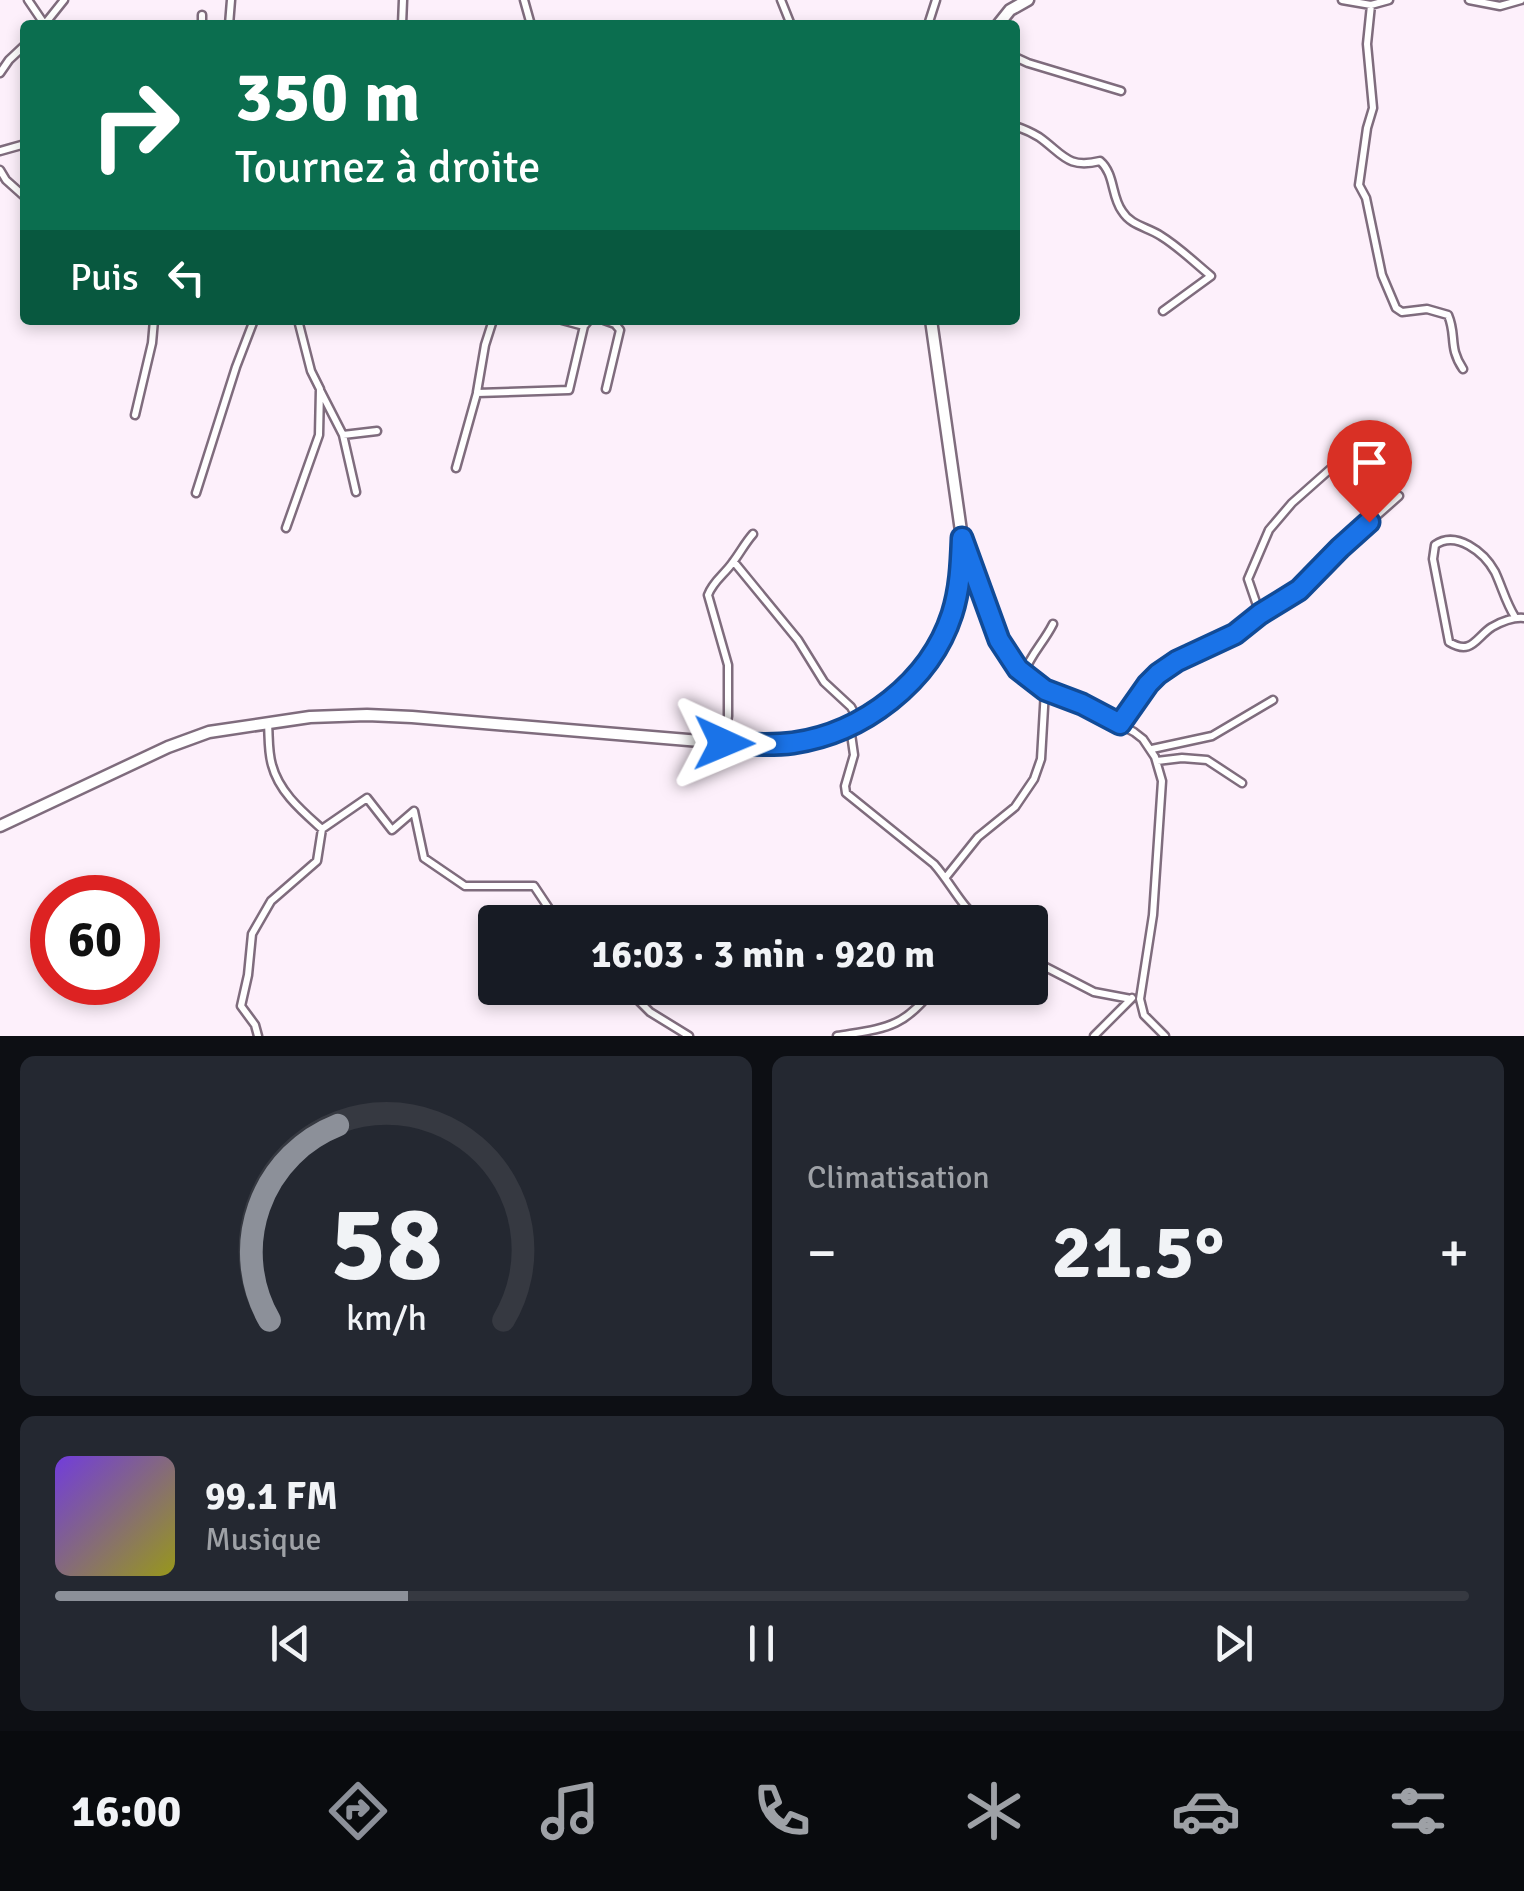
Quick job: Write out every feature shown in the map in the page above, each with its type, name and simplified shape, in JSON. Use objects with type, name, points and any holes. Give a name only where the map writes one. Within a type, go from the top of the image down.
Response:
[{"type":"main road","points":[[1002,20],[1010,10],[1028,0]]},
{"type":"main road","points":[[0,826],[190,738],[268,722],[326,716],[400,716],[724,743],[788,744],[821,737],[873,713],[902,690],[931,656],[958,594],[962,538],[932,325]]},
{"type":"street","points":[[49,20],[64,0]]},
{"type":"street","points":[[1010,10],[1039,0]]},
{"type":"street","points":[[1342,0],[1371,5],[1389,0]]},
{"type":"street","points":[[1469,0],[1500,6],[1521,0]]},
{"type":"street","points":[[1371,5],[1367,44],[1373,108],[1359,184],[1366,198],[1382,275],[1396,308],[1402,312],[1426,309],[1448,315],[1453,327],[1453,352],[1463,369]]},
{"type":"street","points":[[202,15],[202,20]]},
{"type":"street","points":[[0,74],[20,50]]},
{"type":"street","points":[[1020,59],[1122,91]]},
{"type":"street","points":[[1020,128],[1038,137],[1062,158],[1105,164],[1120,209],[1132,222],[1161,236],[1211,276],[1163,311]]},
{"type":"street","points":[[0,170],[20,193]]},
{"type":"street","points":[[136,415],[154,325]]},
{"type":"street","points":[[196,494],[252,325]]},
{"type":"street","points":[[299,325],[311,370],[343,435],[356,492]]},
{"type":"street","points":[[456,468],[491,325]]},
{"type":"street","points":[[477,392],[569,390],[585,325]]},
{"type":"street","points":[[606,389],[620,330],[616,325]]},
{"type":"street","points":[[286,528],[319,435],[320,389]]},
{"type":"street","points":[[343,435],[377,431]]},
{"type":"street","points":[[1260,614],[1248,579],[1269,530],[1292,503],[1336,464]]},
{"type":"street","points":[[1120,724],[1158,674],[1235,634],[1299,590],[1399,496]]},
{"type":"street","points":[[724,743],[728,665],[708,595],[753,534]]},
{"type":"street","points":[[962,538],[999,640],[1018,669],[1045,690],[1082,704],[1143,738],[1157,761],[1162,781],[1153,915],[1141,1007],[1144,1016],[1164,1036]]},
{"type":"street","points":[[1454,540],[1482,556],[1520,618],[1493,627],[1467,647],[1450,642],[1433,559],[1434,546],[1440,541],[1454,540]]},
{"type":"street","points":[[734,562],[798,640],[824,682],[851,707],[854,755],[846,793],[926,857],[964,905]]},
{"type":"street","points":[[1024,672],[1034,650],[1042,645],[1054,624]]},
{"type":"street","points":[[946,878],[978,837],[1015,807],[1034,779],[1041,759],[1045,690]]},
{"type":"street","points":[[1152,749],[1212,736],[1274,700]]},
{"type":"street","points":[[268,722],[271,764],[279,784],[322,829]]},
{"type":"street","points":[[1157,761],[1207,760],[1242,783]]},
{"type":"street","points":[[258,1036],[241,1006],[252,934],[270,901],[317,861],[322,829],[367,798],[392,830],[414,811],[424,858],[466,886],[534,886],[547,905]]},
{"type":"street","points":[[1048,968],[1094,992],[1131,999]]},
{"type":"street","points":[[1094,1036],[1141,990]]},
{"type":"street","points":[[643,1005],[689,1036]]},
{"type":"street","points":[[836,1036],[889,1026],[905,1019],[918,1005]]},
{"type":"street","points":[[889,1026],[890,1036]]},
{"type":"route","points":[[724,743],[788,744],[821,737],[873,713],[902,690],[931,656],[951,617],[961,573],[962,538],[999,640],[1018,669],[1045,690],[1120,724],[1158,674],[1235,634],[1299,590],[1369,522]]}]
